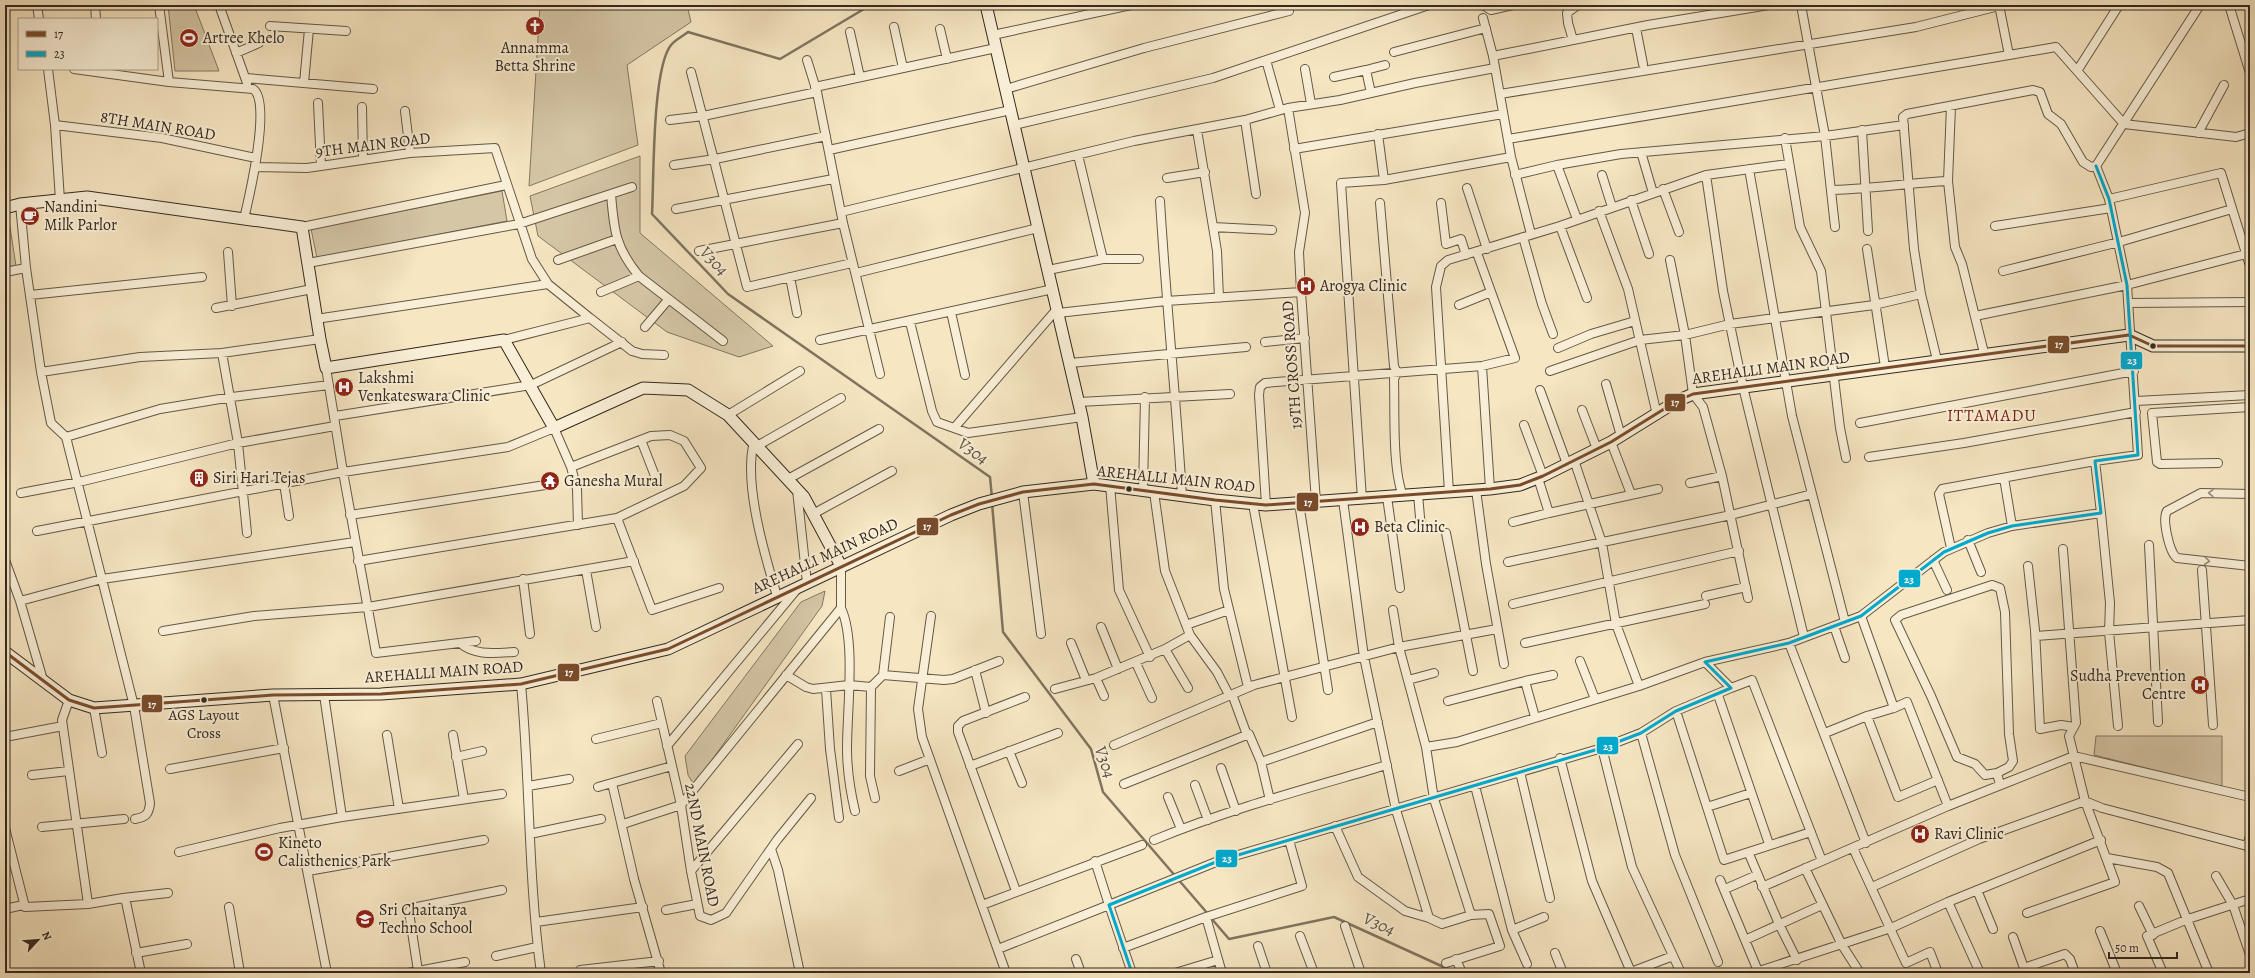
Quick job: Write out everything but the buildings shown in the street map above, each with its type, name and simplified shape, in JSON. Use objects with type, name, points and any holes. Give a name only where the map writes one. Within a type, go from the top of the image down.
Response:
[{"type":"street","points":[[37,5],[39,18]]},
{"type":"street","points":[[95,5],[96,18]]},
{"type":"street","points":[[159,5],[169,82]]},
{"type":"street","points":[[993,35],[1131,5]]},
{"type":"street","points":[[1014,125],[1213,78],[1429,5]]},
{"type":"street","points":[[1484,5],[1491,10],[1513,5]]},
{"type":"street","points":[[1573,40],[1567,13],[1578,5]]},
{"type":"street","points":[[1493,56],[1636,28],[1769,5]]},
{"type":"street","points":[[1801,5],[1825,136],[1833,190],[1835,227]]},
{"type":"street","points":[[1500,94],[1916,26],[1999,5],[2009,55]]},
{"type":"street","points":[[2077,71],[2119,5]]},
{"type":"street","points":[[2096,166],[2200,5]]},
{"type":"street","points":[[2229,5],[2250,73]]},
{"type":"street","points":[[221,6],[236,53],[250,89]]},
{"type":"street","points":[[986,6],[1079,402],[1094,484]]},
{"type":"street","points":[[1006,88],[1144,48],[1289,11]]},
{"type":"street","points":[[1483,18],[1493,56],[1511,158],[1542,304],[1553,334]]},
{"type":"street","points":[[270,26],[346,31]]},
{"type":"street","points":[[894,27],[903,68]]},
{"type":"street","points":[[1394,52],[1486,28]]},
{"type":"street","points":[[1636,28],[1643,64]]},
{"type":"street","points":[[304,83],[309,29]]},
{"type":"street","points":[[940,29],[947,59]]},
{"type":"street","points":[[850,32],[860,77]]},
{"type":"street","points":[[236,53],[259,43]]},
{"type":"street","points":[[1508,139],[2056,47],[2124,124],[2236,137],[2250,134]]},
{"type":"street","points":[[670,120],[703,116],[816,90],[860,77],[996,48]]},
{"type":"street","points":[[807,60],[816,90],[829,150],[833,179],[852,264],[856,273],[880,374]]},
{"type":"street","name":"19TH CROSS ROAD","points":[[1266,60],[1284,109],[1294,149],[1305,213],[1299,252],[1300,292],[1305,338],[1316,502]]},
{"type":"street","points":[[1334,78],[1385,65]]},
{"type":"street","points":[[841,212],[1134,141],[1197,130],[1245,120],[1284,109],[1495,68]]},
{"type":"street","points":[[1305,69],[1311,104]]},
{"type":"street","points":[[48,70],[60,200]]},
{"type":"street","points":[[88,70],[169,82],[250,89],[256,91],[259,96],[256,158],[244,219]]},
{"type":"street","points":[[1366,70],[1371,93]]},
{"type":"street","points":[[691,72],[748,287],[852,264]]},
{"type":"street","points":[[246,78],[373,90]]},
{"type":"street","points":[[2198,133],[2224,85]]},
{"type":"street","points":[[1937,360],[1922,294],[1907,183],[1903,117],[1907,114],[2031,90],[2040,92],[2048,114],[2061,124],[2083,162],[2091,167],[2096,166]]},
{"type":"street","points":[[318,103],[321,166]]},
{"type":"street","points":[[1951,106],[1948,181],[1955,247],[1962,264],[1984,353]]},
{"type":"street","points":[[362,107],[364,159]]},
{"type":"street","points":[[829,150],[1011,110]]},
{"type":"street","points":[[405,111],[410,153]]},
{"type":"street","points":[[1294,149],[1503,114]]},
{"type":"street","points":[[1245,120],[1256,194]]},
{"type":"street","name":"8TH MAIN ROAD","points":[[54,125],[162,138],[256,158]]},
{"type":"street","points":[[1515,175],[1557,165],[1621,154],[1785,138],[1825,136],[1904,125]]},
{"type":"street","points":[[1197,130],[1217,251],[1219,298]]},
{"type":"street","points":[[1862,130],[1868,231]]},
{"type":"street","points":[[1378,134],[1384,180]]},
{"type":"street","points":[[674,165],[715,159],[826,136]]},
{"type":"street","points":[[1785,138],[1788,164],[1800,227],[1821,272],[1833,375],[1846,458]]},
{"type":"street","name":"9TH MAIN ROAD","points":[[255,167],[308,168],[410,153],[495,148],[506,185]]},
{"type":"street","points":[[1641,152],[1653,193]]},
{"type":"street","points":[[1078,155],[1103,259]]},
{"type":"street","points":[[1362,499],[1341,183],[1384,180],[1511,158]]},
{"type":"street","points":[[1448,492],[1436,287],[1441,266],[1448,260],[1477,253],[1560,226],[1598,211],[1706,175],[1788,164]]},
{"type":"street","points":[[1557,165],[1577,219]]},
{"type":"street","points":[[1951,548],[1939,494],[1942,489],[2095,461],[2138,455],[2136,401],[2129,335],[2127,285],[2109,199],[2096,166]]},
{"type":"street","points":[[1749,169],[1785,381],[1845,622]]},
{"type":"street","points":[[1167,178],[1205,172]]},
{"type":"street","points":[[2109,199],[2218,173],[2222,176],[2250,266]]},
{"type":"street","points":[[1602,175],[1612,207]]},
{"type":"street","points":[[1706,175],[1730,324],[1743,387],[1804,637]]},
{"type":"street","points":[[676,209],[726,201],[833,179]]},
{"type":"street","points":[[1833,190],[1866,189],[1907,183],[1948,181]]},
{"type":"street","points":[[5,208],[20,204],[86,197],[302,227],[506,185],[532,259],[548,284],[632,351],[642,354],[664,355]]},
{"type":"street","points":[[308,263],[519,224],[632,187]]},
{"type":"street","points":[[1468,188],[1487,249]]},
{"type":"street","points":[[1663,189],[1679,232]]},
{"type":"street","points":[[611,194],[617,239],[623,256],[639,276],[668,300],[723,341]]},
{"type":"street","points":[[1631,200],[1649,254]]},
{"type":"street","points":[[1160,202],[1170,353],[1176,396],[1182,496]]},
{"type":"street","points":[[1380,203],[1394,366],[1397,373],[1394,379],[1395,442],[1400,488],[1403,496]]},
{"type":"street","points":[[1441,203],[1446,244],[1461,239],[1466,256]]},
{"type":"street","points":[[20,204],[26,268],[42,372],[52,423],[66,437],[79,482],[134,706],[150,803],[150,812],[144,817],[136,819]]},
{"type":"street","points":[[1995,226],[2111,208]]},
{"type":"street","points":[[2003,271],[2119,242],[2232,209]]},
{"type":"street","points":[[1598,211],[1628,289],[1657,415]]},
{"type":"street","points":[[699,250],[843,223]]},
{"type":"street","points":[[1560,226],[1587,298]]},
{"type":"street","points":[[302,227],[316,319],[335,416],[335,426],[350,515],[376,653],[476,641]]},
{"type":"street","points":[[1213,227],[1272,230]]},
{"type":"street","points":[[856,273],[1038,228]]},
{"type":"street","points":[[558,260],[617,239]]},
{"type":"street","points":[[1867,249],[1874,305],[1885,367]]},
{"type":"street","points":[[228,252],[232,306]]},
{"type":"street","points":[[1266,505],[1260,431],[1260,386],[1268,382],[1354,377],[1482,366],[1514,358],[1477,253]]},
{"type":"street","points":[[1975,316],[2127,285],[2246,254]]},
{"type":"street","points":[[1048,270],[1103,259],[1139,259]]},
{"type":"street","points":[[1670,260],[1685,335],[1693,394],[1703,407],[1722,476],[1748,598]]},
{"type":"street","points":[[5,272],[26,268]]},
{"type":"street","points":[[601,292],[639,276]]},
{"type":"street","points":[[30,295],[202,277]]},
{"type":"street","points":[[790,277],[797,313]]},
{"type":"street","points":[[316,319],[548,284]]},
{"type":"street","points":[[216,308],[312,289]]},
{"type":"street","points":[[820,340],[910,322],[1053,289]]},
{"type":"street","points":[[955,427],[1058,311],[1166,301],[1300,292]]},
{"type":"street","points":[[1460,305],[1491,292]]},
{"type":"street","points":[[1550,372],[1640,340],[1685,335],[1730,324],[1874,305],[1922,294]]},
{"type":"street","points":[[645,327],[668,300]]},
{"type":"street","points":[[2128,303],[2250,302]]},
{"type":"street","points":[[951,312],[965,375]]},
{"type":"street","points":[[326,368],[504,340],[590,318]]},
{"type":"street","points":[[1558,348],[1591,334],[1635,321]]},
{"type":"street","points":[[910,322],[921,361],[932,411],[937,422],[955,427],[968,433],[1082,417]]},
{"type":"street","points":[[2129,335],[2153,346],[2250,346]]},
{"type":"street","name":"AREHALLI MAIN ROAD","points":[[5,652],[69,700],[94,708],[273,695],[388,693],[521,684],[668,649],[777,596],[951,515],[1008,495],[1094,484],[1182,496],[1266,505],[1403,496],[1520,485],[1541,477],[1611,442],[1657,415],[1677,401],[1693,394],[1984,353],[2129,335]]},
{"type":"street","points":[[1264,342],[1305,338]]},
{"type":"street","points":[[42,372],[140,357],[222,353],[320,339]]},
{"type":"street","points":[[504,340],[531,385],[554,428],[572,467],[577,489],[578,525]]},
{"type":"street","points":[[335,416],[531,385],[622,342]]},
{"type":"street","points":[[1070,363],[1246,347]]},
{"type":"street","points":[[222,353],[232,397],[247,533]]},
{"type":"street","points":[[1482,366],[1490,489]]},
{"type":"street","points":[[728,415],[800,371]]},
{"type":"street","points":[[1860,423],[2134,371]]},
{"type":"street","points":[[1606,384],[1621,436]]},
{"type":"street","points":[[66,437],[160,409],[232,397],[329,385]]},
{"type":"street","points":[[37,531],[343,472],[508,446],[554,428],[643,388],[688,390],[728,415],[804,497],[841,566],[841,608],[846,624],[849,685],[848,768],[855,811]]},
{"type":"street","points":[[1540,390],[1590,504],[1602,543],[1616,624],[1639,686]]},
{"type":"street","points":[[1079,402],[1145,397],[1230,394]]},
{"type":"street","points":[[2136,401],[2250,395]]},
{"type":"street","points":[[1145,397],[1148,491],[1165,571],[1190,635],[1217,672],[1230,695],[1247,735]]},
{"type":"street","points":[[777,596],[763,550],[750,470],[750,455],[755,444],[841,398]]},
{"type":"street","points":[[2218,463],[2160,464],[2157,462],[2152,413],[2250,407]]},
{"type":"street","points":[[1582,410],[1597,449]]},
{"type":"street","points":[[1869,457],[1964,444],[2136,412]]},
{"type":"street","points":[[1524,425],[1541,477],[1549,512]]},
{"type":"street","points":[[21,493],[79,482],[238,443],[335,426]]},
{"type":"street","points":[[788,479],[879,429]]},
{"type":"street","points":[[358,561],[617,518],[684,486],[701,468],[684,440],[670,435],[651,436],[572,467]]},
{"type":"street","points":[[641,440],[655,476]]},
{"type":"street","points":[[1611,442],[1631,494]]},
{"type":"street","points":[[2095,461],[2110,603],[2109,632],[2118,726]]},
{"type":"street","points":[[813,514],[892,471]]},
{"type":"street","points":[[1690,483],[1722,476]]},
{"type":"street","points":[[2004,478],[2012,526]]},
{"type":"street","points":[[284,483],[289,516]]},
{"type":"street","points":[[350,515],[552,484]]},
{"type":"street","points":[[1110,485],[1119,590],[1150,657]]},
{"type":"street","points":[[1513,522],[1549,512],[1658,489]]},
{"type":"street","points":[[667,746],[803,585],[797,490]]},
{"type":"street","points":[[1476,490],[1504,664]]},
{"type":"street","points":[[1023,492],[1040,634]]},
{"type":"street","points":[[2250,494],[2201,493],[2167,510],[2165,516],[2170,551],[2177,558],[2250,566]]},
{"type":"street","points":[[1418,494],[1421,528]]},
{"type":"street","points":[[1508,562],[1731,515],[1812,494]]},
{"type":"street","points":[[1387,497],[1400,588]]},
{"type":"street","points":[[1215,500],[1224,589],[1248,687]]},
{"type":"street","points":[[1343,500],[1364,657],[1396,810],[1429,918]]},
{"type":"street","points":[[1299,503],[1328,690]]},
{"type":"street","points":[[1253,504],[1292,717]]},
{"type":"street","points":[[1426,747],[1457,742],[1639,686],[1705,662],[1789,643],[1861,616],[1933,560],[1951,548],[1968,540],[2012,526],[2101,513]]},
{"type":"street","points":[[617,518],[652,610],[719,588]]},
{"type":"street","points":[[1446,533],[1473,671]]},
{"type":"street","points":[[1968,540],[1981,572]]},
{"type":"street","points":[[20,601],[102,579],[355,542]]},
{"type":"street","points":[[2149,545],[2158,722]]},
{"type":"street","points":[[2027,913],[2074,895],[2111,885],[2115,882],[2101,840],[2085,800],[2070,736],[2076,722],[2063,549]]},
{"type":"street","points":[[1514,604],[1739,551]]},
{"type":"street","points":[[5,560],[20,601],[43,680]]},
{"type":"street","points":[[1933,560],[1947,590]]},
{"type":"street","points":[[162,631],[254,616],[368,607],[634,561]]},
{"type":"street","points":[[2028,566],[2036,636],[2040,729],[2061,725],[2074,727]]},
{"type":"street","points":[[586,570],[596,627]]},
{"type":"street","points":[[2202,570],[2213,725]]},
{"type":"street","points":[[523,580],[530,634]]},
{"type":"street","points":[[1992,585],[2000,588],[2005,612],[2009,734],[2013,761],[2009,766],[1997,773],[1985,775],[1975,764],[1957,757],[1931,696],[1895,620],[1901,615],[1992,585]]},
{"type":"street","points":[[1525,643],[1616,624],[1706,600],[1746,587]]},
{"type":"street","points":[[623,824],[681,806],[841,608]]},
{"type":"street","points":[[1186,625],[1230,610]]},
{"type":"street","points":[[1393,610],[1399,647],[1426,747],[1434,799],[1471,915]]},
{"type":"street","points":[[931,616],[918,709],[922,737],[1006,973]]},
{"type":"street","points":[[1861,616],[1894,708]]},
{"type":"street","points":[[875,798],[870,776],[871,687],[883,675],[890,617]]},
{"type":"street","points":[[2036,636],[2109,632],[2250,620]]},
{"type":"street","points":[[1834,626],[1845,658]]},
{"type":"street","points":[[1101,627],[1118,669]]},
{"type":"street","points":[[1114,745],[1248,687],[1284,676],[1399,647],[1498,629]]},
{"type":"street","points":[[1055,689],[1096,678],[1136,663],[1190,635]]},
{"type":"street","points":[[460,643],[468,650],[488,654],[514,652]]},
{"type":"street","points":[[1072,643],[1086,680]]},
{"type":"street","points":[[1789,643],[1825,733],[1866,843]]},
{"type":"street","points":[[1165,649],[1188,688]]},
{"type":"street","points":[[883,675],[921,679],[949,679],[999,661]]},
{"type":"street","points":[[1580,661],[1595,699]]},
{"type":"street","points":[[1705,662],[1731,688]]},
{"type":"street","points":[[1136,663],[1152,698]]},
{"type":"street","points":[[975,670],[986,713]]},
{"type":"street","points":[[1408,680],[1434,673]]},
{"type":"street","points":[[786,675],[806,687],[826,689],[849,685],[871,687]]},
{"type":"street","points":[[1448,701],[1553,675]]},
{"type":"street","points":[[1096,678],[1104,696]]},
{"type":"street","points":[[998,949],[1211,864],[1335,826],[1434,799],[1560,758],[1602,748],[1642,733],[1676,711],[1752,680],[1822,861]]},
{"type":"street","points":[[1525,681],[1535,717]]},
{"type":"street","points":[[521,684],[537,947],[541,973]]},
{"type":"street","points":[[826,689],[830,749],[839,818]]},
{"type":"street","points":[[273,695],[327,973]]},
{"type":"street","points":[[324,695],[342,817]]},
{"type":"street","points":[[1718,695],[1769,844]]},
{"type":"street","points":[[1016,891],[958,732],[958,726],[963,721],[1025,697]]},
{"type":"street","points":[[69,700],[63,715],[63,726],[88,904]]},
{"type":"street","name":"22ND MAIN ROAD","points":[[657,701],[681,806],[691,871],[700,916],[710,920],[726,913],[771,849]]},
{"type":"street","points":[[1825,733],[1907,702],[1948,806]]},
{"type":"street","points":[[94,708],[102,753]]},
{"type":"street","points":[[1676,711],[1724,860],[1749,854],[1769,844],[1811,832]]},
{"type":"street","points":[[1867,716],[1898,797],[1938,780]]},
{"type":"street","points":[[1261,762],[1378,722]]},
{"type":"street","points":[[596,739],[662,723]]},
{"type":"street","points":[[5,737],[63,726]]},
{"type":"street","points":[[970,766],[1058,733]]},
{"type":"street","points":[[1642,733],[1675,855],[1718,962]]},
{"type":"street","points":[[387,735],[399,809]]},
{"type":"street","points":[[453,735],[464,800]]},
{"type":"street","points":[[1124,784],[1247,735],[1251,735],[1261,762],[1270,800]]},
{"type":"street","points":[[691,871],[798,744]]},
{"type":"street","points":[[170,769],[284,748]]},
{"type":"street","points":[[1602,748],[1632,867],[1681,973]]},
{"type":"street","points":[[456,757],[482,751]]},
{"type":"street","points":[[1009,751],[1022,783]]},
{"type":"street","points":[[1762,887],[1948,806],[2074,756],[2250,797]]},
{"type":"street","points":[[1560,758],[1592,881],[1630,973],[1673,956]]},
{"type":"street","points":[[899,771],[930,759]]},
{"type":"street","points":[[1154,840],[1208,820],[1270,800],[1387,765]]},
{"type":"street","points":[[598,787],[672,766]]},
{"type":"street","points":[[1221,768],[1236,811]]},
{"type":"street","points":[[32,775],[69,771]]},
{"type":"street","points":[[1520,772],[1550,898]]},
{"type":"street","points":[[1997,773],[2000,785]]},
{"type":"street","points":[[528,786],[569,779]]},
{"type":"street","points":[[612,782],[623,824],[634,879],[659,961],[661,973]]},
{"type":"street","points":[[1195,785],[1208,820]]},
{"type":"street","points":[[1475,786],[1512,930],[1527,964]]},
{"type":"street","points":[[1707,807],[1751,793]]},
{"type":"street","points":[[179,852],[299,824],[502,794]]},
{"type":"street","points":[[1168,797],[1182,829]]},
{"type":"street","points":[[800,973],[778,870],[771,849],[811,798]]},
{"type":"street","points":[[1872,887],[1979,839],[2085,800],[2102,808],[2248,848],[2250,836]]},
{"type":"street","points":[[42,827],[124,819]]},
{"type":"street","points":[[530,834],[601,819]]},
{"type":"street","points":[[1335,826],[1358,876],[1405,910],[1442,924],[1471,915],[1489,914],[1500,946],[1446,963]]},
{"type":"street","points":[[5,828],[24,905]]},
{"type":"street","points":[[308,871],[484,840]]},
{"type":"street","points":[[1123,948],[1209,916],[1302,886],[1289,840]]},
{"type":"street","points":[[1720,880],[1745,940],[1756,972],[1797,960],[1891,928],[1948,902],[2101,840]]},
{"type":"street","points":[[982,905],[1095,861],[1142,845]]},
{"type":"street","points":[[1853,848],[1906,963],[1930,952],[1938,973]]},
{"type":"street","points":[[1749,854],[1762,887],[1797,960]]},
{"type":"street","points":[[2107,858],[2165,870],[2172,882],[2188,919],[2209,973]]},
{"type":"street","points":[[1095,861],[1132,973]]},
{"type":"street","points":[[1805,868],[1842,945],[1860,973]]},
{"type":"street","points":[[1725,890],[1757,875]]},
{"type":"street","points":[[2216,876],[2233,905],[2250,955]]},
{"type":"street","points":[[418,971],[409,912],[412,908],[502,890]]},
{"type":"street","points":[[1977,890],[1993,929]]},
{"type":"street","points":[[5,909],[24,905],[32,908],[88,904],[168,893]]},
{"type":"street","points":[[123,898],[126,902],[140,973]]},
{"type":"street","points":[[2163,973],[2147,936],[2153,935],[2188,919],[2250,899]]},
{"type":"street","points":[[1948,902],[1980,973]]},
{"type":"street","points":[[666,910],[697,904]]},
{"type":"street","points":[[1745,940],[1822,905]]},
{"type":"street","points":[[2139,906],[2153,935]]},
{"type":"street","points":[[229,907],[240,973]]},
{"type":"street","points":[[536,922],[643,907]]},
{"type":"street","points":[[1209,916],[1222,973]]},
{"type":"street","points":[[1512,930],[1544,917]]},
{"type":"street","points":[[1345,926],[1361,973]]},
{"type":"street","points":[[2100,931],[2117,973]]},
{"type":"street","points":[[1300,936],[1314,973]]},
{"type":"street","points":[[2013,937],[2025,970],[2065,954],[2070,959],[2075,973]]},
{"type":"street","points":[[136,953],[187,944]]},
{"type":"street","points":[[1258,946],[1267,973]]},
{"type":"street","points":[[496,956],[537,947]]},
{"type":"street","points":[[1555,953],[1563,973]]},
{"type":"street","points":[[1076,959],[1081,973]]},
{"type":"street","points":[[1456,959],[1462,973]]},
{"type":"street","points":[[1176,973],[1218,960]]},
{"type":"street","points":[[580,970],[659,961]]},
{"type":"street","points":[[408,973],[465,962]]},
{"type":"shaded area","name":"Artree Khelo","points":[[168,5],[194,5],[219,71],[175,71]]},
{"type":"shaded area","points":[[540,5],[687,5],[691,22],[627,65],[638,145],[529,186]]},
{"type":"shaded area","points":[[640,156],[640,233],[773,346],[739,357],[667,332],[538,236],[530,196]]},
{"type":"shaded area","points":[[502,191],[507,221],[317,258],[311,229]]},
{"type":"shaded area","points":[[8,214],[16,266],[5,267],[5,216]]},
{"type":"shaded area","points":[[825,591],[822,606],[694,785],[688,775],[685,756],[801,602]]},
{"type":"shaded area","points":[[2096,736],[2222,736],[2222,787],[2094,755]]},
{"type":"waterway","name":"V304","points":[[882,5],[869,6],[780,59],[688,32],[673,43],[665,58],[660,77],[657,100],[652,214],[728,294],[990,477],[992,498]]},
{"type":"waterway","name":"V304","points":[[992,503],[1003,632],[1091,749],[1103,792],[1208,914]]},
{"type":"waterway","name":"V304","points":[[1211,918],[1229,939],[1334,917],[1448,969],[1450,973]]},
{"type":"transit line","name":"23","points":[[1132,973],[1109,905],[1221,860],[1602,748],[1641,733],[1676,711],[1731,688],[1705,662],[1789,643],[1861,616],[1944,552],[1988,533],[2012,526],[2101,513],[2095,461],[2138,455],[2127,285],[2109,199],[2096,166]]},
{"type":"transit line","name":"17","points":[[5,652],[69,700],[94,708],[273,695],[381,694],[521,684],[668,649],[951,515],[979,504],[1023,492],[1094,484],[1215,500],[1266,505],[1490,489],[1520,485],[1543,476],[1611,442],[1677,401],[1693,394],[2129,335],[2153,346],[2250,346]]},
{"type":"place","name":"Annamma Betta Shrine","points":[[535,26]]},
{"type":"place","name":"Artree Khelo","points":[[189,38]]},
{"type":"place","name":"Nandini Milk Parlor","points":[[30,216]]},
{"type":"place","name":"Arogya Clinic","points":[[1306,286]]},
{"type":"place","name":"Lakshmi Venkateswara Clinic","points":[[344,387]]},
{"type":"place","name":"Siri Hari Tejas","points":[[199,478]]},
{"type":"place","name":"Ganesha Mural","points":[[550,481]]},
{"type":"place","name":"Beta Clinic","points":[[1360,527]]},
{"type":"place","name":"Sudha Prevention Centre","points":[[2200,685]]},
{"type":"place","name":"AGS Layout Cross","points":[[204,700]]},
{"type":"place","name":"Ravi Clinic","points":[[1920,834]]},
{"type":"place","name":"Kineto Calisthenics Park","points":[[264,852]]},
{"type":"place","name":"Sri Chaitanya Techno School","points":[[365,919]]},
{"type":"district","name":"ITTAMADU","points":[[1992,415]]}]
